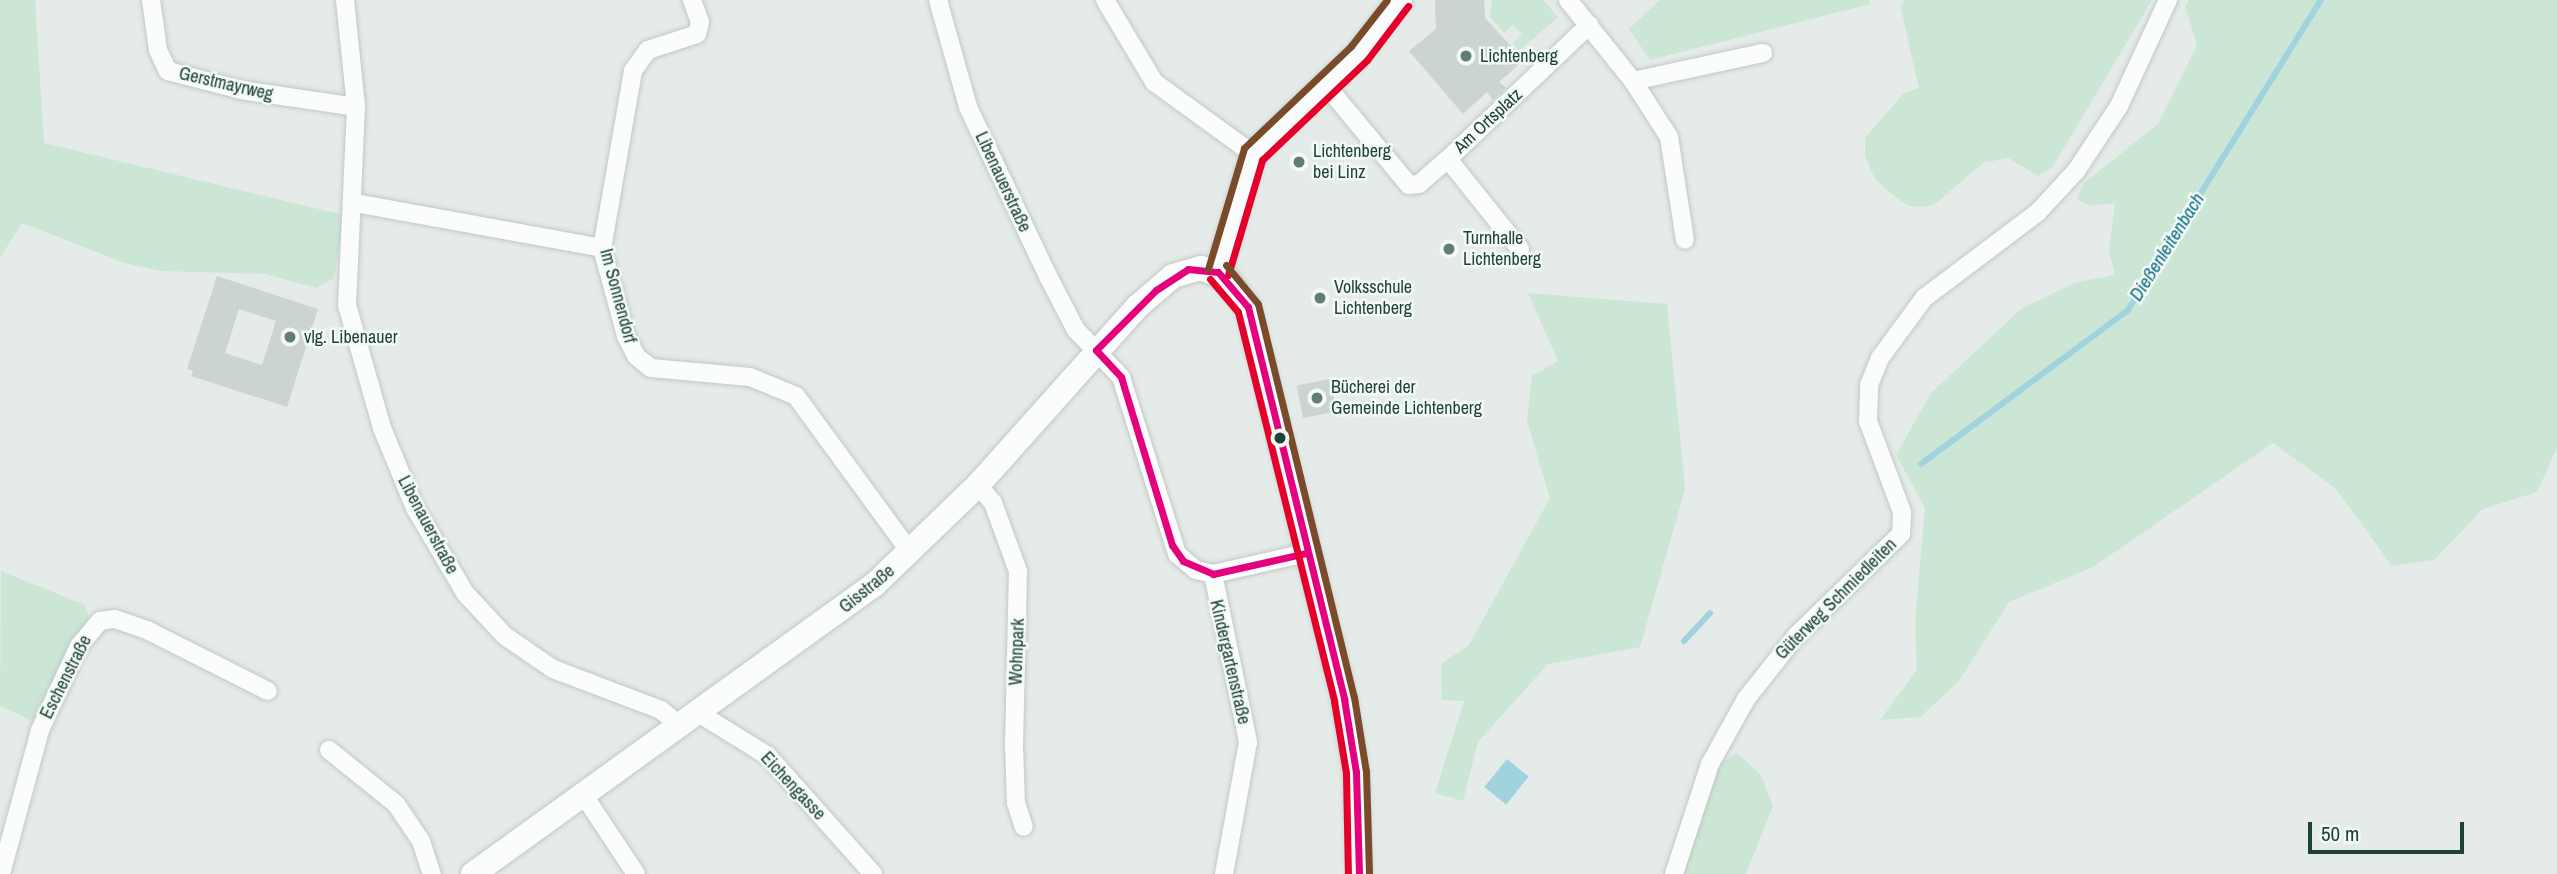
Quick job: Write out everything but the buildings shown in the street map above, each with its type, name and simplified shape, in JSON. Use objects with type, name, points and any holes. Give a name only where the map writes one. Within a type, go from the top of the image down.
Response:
[{"type":"street","name":"Gerstmayrweg","points":[[151,0],[158,50],[168,71],[241,90],[356,107]]},
{"type":"street","name":"Libenauerstraße","points":[[345,0],[356,107],[355,203],[346,289],[355,339],[404,482],[465,593],[505,636],[543,663],[691,720]]},
{"type":"street","name":"Im Sonnendorf","points":[[692,0],[700,22],[697,34],[648,50],[637,60],[602,248],[636,356],[651,368],[750,377],[796,396],[911,553]]},
{"type":"street","name":"Libenauerstraße","points":[[938,0],[968,107],[1067,315],[1096,350]]},
{"type":"street","points":[[1105,0],[1154,82],[1253,154]]},
{"type":"street","points":[[1359,874],[1352,739],[1248,307],[1218,272],[1253,154],[1324,83],[1359,53],[1400,0]]},
{"type":"street","points":[[1568,0],[1633,81],[1669,137],[1685,240]]},
{"type":"street","name":"Güterweg Schmiedleiten","points":[[1674,874],[1710,764],[1746,699],[1796,636],[1901,534],[1902,512],[1868,421],[1869,385],[1880,358],[1924,298],[2038,212],[2084,162],[2119,106],[2168,0]]},
{"type":"street","name":"Am Ortsplatz","points":[[1324,83],[1409,185],[1419,184],[1589,25]]},
{"type":"street","points":[[1633,81],[1763,53]]},
{"type":"street","name":"Am Ortsplatz","points":[[1448,159],[1520,249]]},
{"type":"street","points":[[355,203],[602,248]]},
{"type":"street","name":"Gisstraße","points":[[473,874],[691,720],[911,553],[978,485],[1096,350],[1173,275],[1201,268],[1218,272]]},
{"type":"street","points":[[1096,350],[1122,377],[1172,545],[1189,565],[1213,574]]},
{"type":"street","name":"Wohnpark","points":[[978,485],[993,503],[1018,571],[1014,754],[1016,803],[1024,827]]},
{"type":"street","name":"Kindergartenstraße","points":[[1224,874],[1248,742],[1213,574],[1306,553]]},
{"type":"street","name":"Eschenstraße","points":[[1,874],[40,730],[79,646],[100,621],[116,619],[149,631],[268,691]]},
{"type":"street","name":"Eichengasse","points":[[691,720],[768,756],[873,874]]},
{"type":"street","points":[[329,750],[396,804],[421,841],[432,874]]},
{"type":"street","points":[[585,797],[636,874]]},
{"type":"green space","points":[[0,0],[35,0],[44,143],[344,215],[334,278],[316,288],[265,274],[161,271],[125,263],[22,223],[0,258]]},
{"type":"green space","points":[[1492,0],[1543,0],[1558,17],[1519,51],[1513,43],[1522,34],[1513,25],[1504,33],[1490,17]]},
{"type":"green space","points":[[1660,0],[1869,0],[1870,4],[1650,60],[1629,29]]},
{"type":"green space","points":[[1906,0],[2152,0],[2052,168],[2038,176],[2008,158],[1983,163],[1935,204],[1924,207],[1909,206],[1890,193],[1875,179],[1865,156],[1865,138],[1903,94],[1919,88],[1900,5]]},
{"type":"green space","points":[[2189,0],[2557,0],[2557,448],[2537,492],[2483,509],[2434,560],[2392,566],[2336,489],[2273,443],[2093,567],[2009,602],[1959,681],[1920,717],[1880,720],[1917,670],[1915,622],[1925,508],[1896,455],[1931,393],[2021,309],[2074,283],[2115,275],[2109,251],[2115,203],[2089,206],[2077,199],[2083,184],[2158,124],[2197,45],[2185,6]]},
{"type":"green space","points":[[1528,293],[1667,304],[1685,489],[1640,647],[1548,664],[1478,742],[1463,801],[1435,793],[1464,701],[1442,700],[1441,664],[1469,645],[1550,498],[1527,421],[1532,376],[1558,361]]},
{"type":"green space","points":[[1,571],[85,605],[89,616],[49,700],[33,721],[0,706]]},
{"type":"green space","points":[[1737,753],[1761,775],[1773,806],[1746,874],[1680,874],[1719,764]]},
{"type":"water","points":[[1507,759],[1529,777],[1506,805],[1484,787]]},
{"type":"waterway","name":"Dießenleitenbach","points":[[1921,464],[2128,310],[2321,0]]},
{"type":"waterway","name":"Dießenleitenbach","points":[[1684,641],[1710,613]]},
{"type":"transit line","points":[[1208,269],[1244,148],[1351,46],[1387,0]]},
{"type":"transit line","points":[[1228,275],[1262,160],[1367,60],[1408,6]]},
{"type":"transit line","points":[[1226,265],[1258,304],[1354,697],[1366,772],[1369,874]]},
{"type":"transit line","points":[[1096,350],[1156,290],[1188,269],[1218,272],[1248,307],[1344,699],[1356,772],[1359,874]]},
{"type":"transit line","points":[[1210,279],[1238,312],[1334,701],[1346,773],[1348,874]]},
{"type":"transit line","points":[[1096,350],[1121,377],[1172,545],[1183,561],[1213,574],[1306,553]]},
{"type":"place","name":"Lichtenberg","points":[[1466,56]]},
{"type":"place","name":"Lichtenberg bei Linz","points":[[1299,162]]},
{"type":"place","name":"Turnhalle Lichtenberg","points":[[1449,249]]},
{"type":"place","name":"Volksschule Lichtenberg","points":[[1320,298]]},
{"type":"place","name":"vlg. Libenauer","points":[[290,337]]},
{"type":"place","name":"Bücherei der Gemeinde Lichtenberg","points":[[1317,398]]}]
